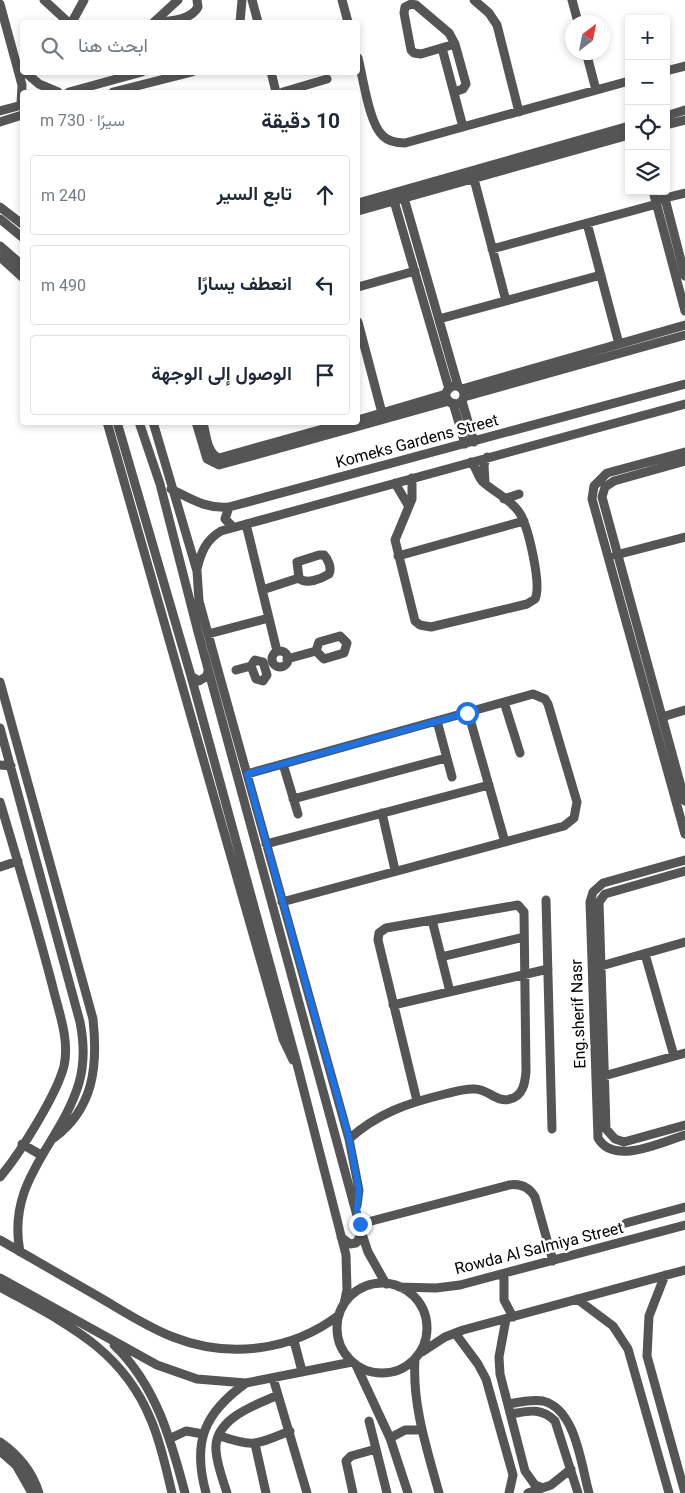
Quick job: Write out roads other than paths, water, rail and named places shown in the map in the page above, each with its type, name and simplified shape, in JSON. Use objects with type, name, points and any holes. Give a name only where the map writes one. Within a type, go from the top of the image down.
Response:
[{"type":"street","points":[[71,20],[84,0]]},
{"type":"street","points":[[156,20],[178,0]]},
{"type":"street","points":[[173,20],[190,15],[198,7],[197,0]]},
{"type":"street","points":[[252,0],[257,20]]},
{"type":"street","points":[[342,0],[347,20]]},
{"type":"street","points":[[474,0],[489,13],[497,25],[519,112]]},
{"type":"street","points":[[572,0],[576,15]]},
{"type":"street","points":[[240,20],[244,1]]},
{"type":"street","points":[[46,3],[67,20]]},
{"type":"street","points":[[46,3],[52,20]]},
{"type":"street","points":[[0,4],[22,90]]},
{"type":"street","points":[[454,92],[463,89],[466,84],[455,44],[449,33],[416,5],[410,4],[405,7],[404,12],[412,52],[421,54],[455,44]]},
{"type":"street","points":[[442,48],[463,127]]},
{"type":"street","points":[[15,59],[20,66]]},
{"type":"street","points":[[588,60],[596,90]]},
{"type":"street","points":[[360,66],[375,125],[384,137],[398,143],[405,143],[625,82]]},
{"type":"street","points":[[670,70],[685,66]]},
{"type":"street","points":[[28,75],[39,84],[53,90]]},
{"type":"street","points":[[76,90],[132,75]]},
{"type":"street","points":[[121,78],[123,90],[173,75]]},
{"type":"street","points":[[272,75],[276,90]]},
{"type":"street","points":[[290,90],[327,79]]},
{"type":"street","points":[[0,111],[20,106]]},
{"type":"street","points":[[670,115],[685,110]]},
{"type":"street","points":[[0,122],[20,116]]},
{"type":"street","points":[[670,124],[685,120]]},
{"type":"street","points":[[360,202],[625,127]]},
{"type":"street","points":[[360,210],[625,137]]},
{"type":"street","points":[[474,178],[506,301]]},
{"type":"street","points":[[492,249],[588,223],[658,197],[685,192]]},
{"type":"street","points":[[658,197],[685,273]]},
{"type":"street","points":[[658,197],[685,311]]},
{"type":"street","points":[[404,198],[439,319],[456,395]]},
{"type":"street","points":[[394,201],[470,443]]},
{"type":"street","points":[[0,207],[20,222]]},
{"type":"street","points":[[0,219],[20,234]]},
{"type":"street","points":[[588,223],[619,344]]},
{"type":"street","points":[[0,246],[20,263]]},
{"type":"street","points":[[0,257],[20,275]]},
{"type":"street","points":[[360,286],[415,271]]},
{"type":"street","points":[[439,319],[601,276]]},
{"type":"street","points":[[360,423],[685,325]]},
{"type":"street","points":[[360,419],[685,334]]},
{"type":"street","points":[[361,345],[382,413]]},
{"type":"street","name":"Komeks Gardens Street","points":[[160,484],[198,504],[214,508],[229,507],[685,384]]},
{"type":"street","name":"Komeks Gardens Street","points":[[197,571],[202,550],[211,537],[233,527],[685,404]]},
{"type":"street","points":[[108,425],[283,1039],[286,1048],[297,1064]]},
{"type":"street","points":[[118,425],[201,715],[297,1064],[342,1238],[347,1272],[344,1304],[339,1314],[337,1325],[339,1340],[345,1354],[354,1363],[390,1438],[408,1493]]},
{"type":"street","points":[[140,425],[160,484],[195,603],[208,671],[357,1209],[362,1234],[368,1252],[386,1284]]},
{"type":"street","points":[[154,425],[197,571],[195,603],[208,634],[349,1138],[359,1190],[357,1209]]},
{"type":"street","points":[[197,425],[207,459],[219,465],[354,425]]},
{"type":"street","points":[[204,425],[210,450],[214,456],[219,458],[337,425]]},
{"type":"street","points":[[685,452],[607,473],[596,482],[592,494],[685,834]]},
{"type":"street","points":[[485,483],[484,465],[487,457]]},
{"type":"street","points":[[685,461],[614,480],[605,487],[602,502],[683,787],[685,801]]},
{"type":"street","points":[[412,478],[412,499],[408,505],[405,519],[396,536],[398,556],[413,618],[420,625],[431,627],[527,604],[536,598],[538,585],[524,521],[514,505],[494,492],[485,483],[471,462]]},
{"type":"street","points":[[395,483],[408,505]]},
{"type":"street","points":[[128,496],[138,494]]},
{"type":"street","points":[[504,498],[519,494]]},
{"type":"street","points":[[229,507],[225,519],[233,527]]},
{"type":"street","points":[[398,556],[524,521]]},
{"type":"street","points":[[246,524],[278,651]]},
{"type":"street","points":[[616,554],[684,540]]},
{"type":"street","points":[[262,590],[298,578]]},
{"type":"street","points":[[208,634],[269,618]]},
{"type":"street","points":[[278,651],[284,653],[288,659]]},
{"type":"street","points":[[275,664],[273,655],[278,651]]},
{"type":"street","points":[[265,667],[275,664],[284,665],[288,659],[316,651]]},
{"type":"street","points":[[236,670],[251,666],[251,663],[259,660],[265,667],[266,678],[259,681],[256,680],[251,666]]},
{"type":"street","points":[[190,676],[199,681],[204,680],[208,671]]},
{"type":"street","points":[[0,682],[93,1020],[96,1050],[92,1083],[70,1123],[49,1142]]},
{"type":"street","points":[[247,774],[533,694],[545,698],[577,806],[574,818],[564,826],[282,902]]},
{"type":"street","points":[[504,702],[520,753]]},
{"type":"street","points":[[201,715],[207,708],[216,708],[219,711]]},
{"type":"street","points":[[662,716],[685,710]]},
{"type":"street","points":[[468,712],[505,842]]},
{"type":"street","points":[[437,721],[452,778]]},
{"type":"street","points":[[0,730],[46,890],[80,1022],[84,1053],[75,1094],[41,1155],[20,1199],[17,1231],[20,1252]]},
{"type":"street","points":[[293,799],[446,758]]},
{"type":"street","points":[[283,764],[298,814]]},
{"type":"street","points":[[0,765],[10,766]]},
{"type":"street","points":[[266,844],[489,785]]},
{"type":"street","points":[[0,802],[53,987],[65,1038],[66,1052],[64,1065],[54,1093],[0,1177]]},
{"type":"street","points":[[382,813],[395,870]]},
{"type":"street","name":"Eng.sherif Nasr","points":[[685,860],[603,884],[592,892],[590,902],[598,1026],[596,1129],[601,1143],[612,1152],[622,1153],[685,1135]]},
{"type":"street","points":[[0,867],[18,862]]},
{"type":"street","points":[[685,871],[605,894],[601,897],[599,902],[601,966],[598,1026],[604,1076],[605,1125],[608,1133],[615,1139],[628,1141],[685,1125]]},
{"type":"street","points":[[46,890],[57,888]]},
{"type":"street","points":[[546,900],[552,1129]]},
{"type":"street","points":[[349,1138],[377,1118],[417,1101],[473,1088],[484,1090],[505,1100],[519,1094],[525,1082],[526,1072],[525,974],[524,912],[516,904],[386,928],[378,935],[417,1101]]},
{"type":"street","points":[[432,920],[450,992]]},
{"type":"street","points":[[441,957],[524,937]]},
{"type":"street","points":[[601,966],[685,942]]},
{"type":"street","points":[[646,954],[674,1056]]},
{"type":"street","points":[[393,1005],[548,969]]},
{"type":"street","points":[[604,1076],[685,1053]]},
{"type":"street","points":[[22,1144],[41,1155]]},
{"type":"street","points":[[360,1224],[509,1184],[520,1185],[529,1190],[535,1197],[553,1261]]},
{"type":"street","points":[[626,1223],[685,1207]]},
{"type":"street","name":"Rowda Al Salmiya Street","points":[[399,1287],[448,1287],[504,1274],[685,1225]]},
{"type":"street","points":[[342,1238],[345,1242],[356,1243],[362,1234]]},
{"type":"street","points":[[0,1240],[173,1337],[202,1346],[232,1349],[261,1347],[294,1341],[313,1332],[339,1314]]},
{"type":"street","points":[[0,1287],[107,1338],[174,1373],[197,1379],[246,1383],[302,1370],[354,1363],[376,1373],[397,1371],[435,1343],[455,1333],[685,1270]]},
{"type":"street","points":[[504,1274],[504,1300],[510,1318],[499,1357],[499,1366],[523,1463],[529,1479],[543,1488]]},
{"type":"street","points":[[665,1275],[649,1316],[646,1342],[650,1369],[685,1493]]},
{"type":"street","points":[[0,1278],[87,1337],[114,1360],[130,1381],[151,1420],[172,1493]]},
{"type":"street","points":[[344,1304],[362,1288],[386,1284],[399,1287],[411,1294],[420,1304],[425,1316],[426,1336],[417,1357],[415,1393],[422,1430],[439,1493]]},
{"type":"street","points":[[577,1300],[603,1317],[618,1332],[628,1350],[669,1493]]},
{"type":"street","points":[[455,1333],[482,1372],[510,1466],[512,1484],[509,1493]]},
{"type":"street","points":[[107,1338],[121,1352],[144,1383],[170,1438],[185,1493]]},
{"type":"street","points":[[294,1341],[302,1370]]},
{"type":"street","points":[[482,1372],[499,1366]]},
{"type":"street","points":[[636,1373],[650,1369]]},
{"type":"street","points":[[273,1378],[307,1493]]},
{"type":"street","points":[[206,1493],[200,1473],[199,1454],[203,1434],[211,1417],[223,1401],[246,1383]]},
{"type":"street","points":[[227,1493],[216,1450],[220,1436],[229,1421],[244,1409],[278,1395]]},
{"type":"street","points":[[509,1404],[542,1401],[554,1405],[564,1413],[570,1424],[589,1493]]},
{"type":"street","points":[[511,1414],[540,1410],[548,1414],[555,1421],[578,1493]]},
{"type":"street","points":[[369,1421],[387,1493]]},
{"type":"street","points":[[170,1438],[186,1430],[203,1434]]},
{"type":"street","points":[[390,1438],[405,1430],[422,1430]]},
{"type":"street","points":[[220,1436],[245,1444],[256,1444],[290,1431]]},
{"type":"street","points":[[0,1442],[18,1457],[28,1469],[39,1493]]},
{"type":"street","points":[[256,1444],[266,1493]]},
{"type":"street","points":[[353,1493],[346,1461],[351,1456],[376,1449]]},
{"type":"street","points":[[0,1451],[20,1470],[32,1493]]},
{"type":"street","points":[[510,1466],[523,1463]]},
{"type":"street","points":[[528,1493],[558,1480],[571,1469]]}]
